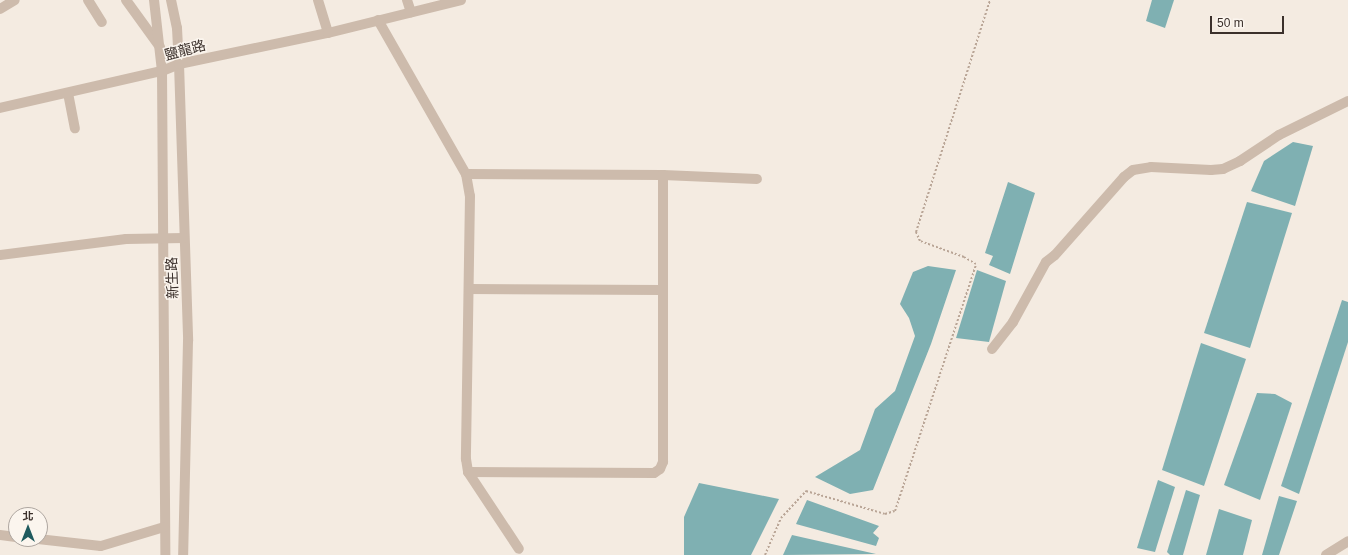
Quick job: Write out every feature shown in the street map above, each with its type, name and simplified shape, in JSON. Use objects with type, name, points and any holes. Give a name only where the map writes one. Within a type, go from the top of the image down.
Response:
[{"type":"street","points":[[0,9],[15,0]]},
{"type":"street","points":[[88,0],[102,22]]},
{"type":"street","points":[[126,0],[161,49]]},
{"type":"street","name":"新生路","points":[[154,0],[161,49],[162,71],[164,555]]},
{"type":"street","name":"新生路","points":[[171,0],[177,28],[179,64],[188,341],[183,555]]},
{"type":"street","points":[[318,0],[328,33]]},
{"type":"street","points":[[407,0],[411,12]]},
{"type":"street","name":"鹽龍路","points":[[0,108],[162,71],[179,64],[328,33],[461,0]]},
{"type":"street","points":[[378,20],[466,174],[470,196],[466,459],[468,472],[519,549]]},
{"type":"street","points":[[68,92],[76,128]]},
{"type":"street","points":[[992,348],[1012,322],[1046,262],[1055,255],[1124,176],[1133,170],[1151,167],[1211,170],[1223,169],[1240,161],[1279,135],[1348,101]]},
{"type":"street","points":[[466,174],[664,175],[757,178]]},
{"type":"street","points":[[468,472],[654,473],[660,469],[663,462],[664,175]]},
{"type":"street","points":[[0,255],[126,239],[184,238]]},
{"type":"street","points":[[469,289],[663,290]]},
{"type":"street","points":[[48,540],[101,546],[164,527]]},
{"type":"street","points":[[1326,555],[1348,540]]},
{"type":"path","points":[[765,555],[781,518],[806,490],[886,514],[895,511],[976,264],[964,257],[920,241],[916,232],[990,0]]},
{"type":"water","points":[[1152,0],[1174,0],[1165,28],[1146,21]]},
{"type":"water","points":[[1293,142],[1313,146],[1295,206],[1251,191],[1264,161]]},
{"type":"water","points":[[1008,182],[1035,193],[1010,274],[989,265],[993,256],[985,253]]},
{"type":"water","points":[[1247,202],[1292,213],[1250,348],[1204,333]]},
{"type":"water","points":[[928,266],[956,270],[931,344],[873,490],[850,494],[815,477],[860,450],[875,409],[895,391],[915,336],[909,318],[900,304],[913,272]]},
{"type":"water","points":[[977,270],[1006,281],[989,342],[956,338]]},
{"type":"water","points":[[1342,300],[1348,302],[1348,342],[1299,494],[1281,486]]},
{"type":"water","points":[[1201,343],[1246,359],[1204,486],[1162,470]]},
{"type":"water","points":[[1257,393],[1275,394],[1292,403],[1260,500],[1224,485]]},
{"type":"water","points":[[1158,480],[1175,487],[1155,552],[1137,548]]},
{"type":"water","points":[[699,483],[779,499],[751,555],[684,555],[684,517]]},
{"type":"water","points":[[1186,490],[1200,495],[1183,555],[1170,555],[1167,552]]},
{"type":"water","points":[[1279,496],[1297,501],[1279,555],[1262,555]]},
{"type":"water","points":[[807,500],[879,526],[873,533],[879,538],[876,546],[796,524]]},
{"type":"water","points":[[1219,509],[1252,520],[1243,555],[1206,555]]},
{"type":"water","points":[[792,535],[876,554],[783,555]]}]
